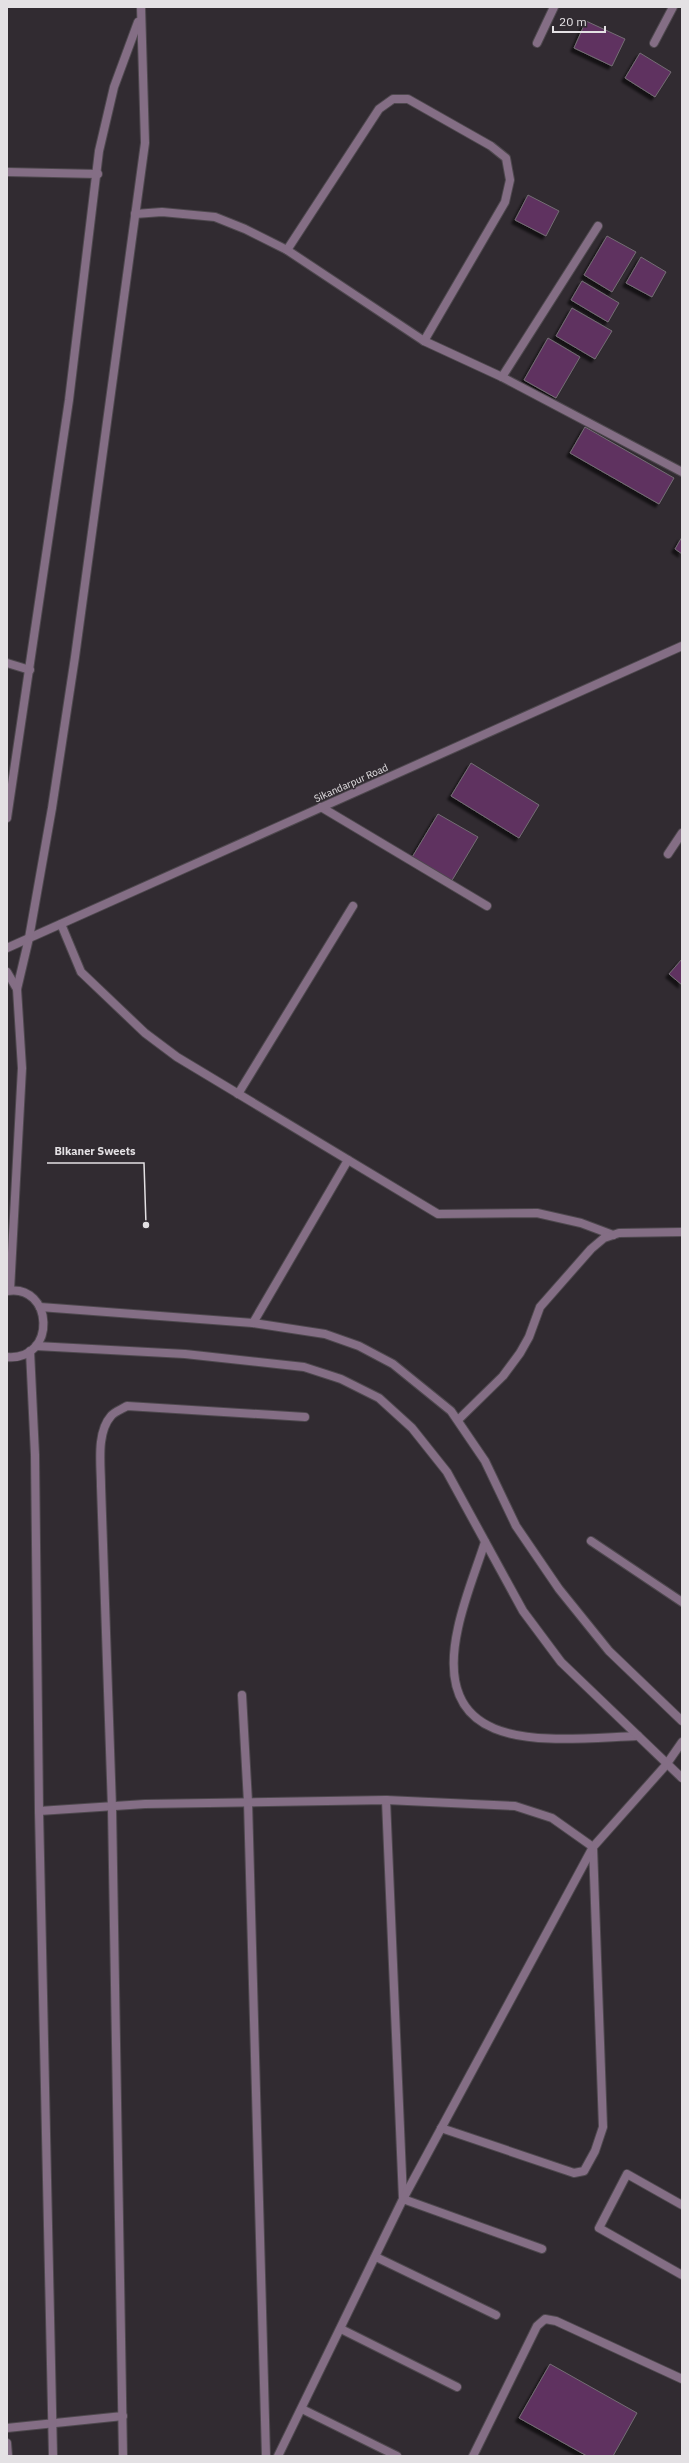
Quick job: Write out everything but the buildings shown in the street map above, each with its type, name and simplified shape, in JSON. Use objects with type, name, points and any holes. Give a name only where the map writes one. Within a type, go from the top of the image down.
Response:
[{"type":"street","points":[[7,1357],[22,1355],[33,1349],[42,1335],[45,1323],[40,1307],[29,1295],[8,1291],[22,1068],[17,989],[29,938],[75,657],[145,143],[140,18],[141,7]]},
{"type":"street","points":[[537,43],[554,7]]},
{"type":"street","points":[[654,43],[673,7]]},
{"type":"street","points":[[7,818],[69,400],[98,174],[99,152],[114,87],[140,18]]},
{"type":"street","points":[[287,250],[379,109],[393,98],[408,99],[491,146],[506,158],[510,180],[505,202],[424,341]]},
{"type":"street","points":[[7,172],[98,174]]},
{"type":"street","points":[[135,214],[162,212],[215,217],[287,250],[424,341],[502,377],[682,472]]},
{"type":"street","points":[[502,377],[598,226]]},
{"type":"street","name":"Sikandarpur Road","points":[[7,948],[682,646]]},
{"type":"street","points":[[7,663],[30,670]]},
{"type":"street","points":[[321,807],[487,906]]},
{"type":"street","points":[[668,854],[682,833]]},
{"type":"street","points":[[238,1094],[353,906]]},
{"type":"street","points":[[61,924],[81,972],[145,1033],[177,1057],[438,1214],[536,1213],[582,1223],[613,1235]]},
{"type":"street","points":[[7,972],[17,989]]},
{"type":"street","points":[[253,1323],[348,1160]]},
{"type":"street","points":[[458,1420],[504,1376],[520,1353],[540,1307],[554,1289],[591,1249],[604,1238],[613,1235],[682,1232]]},
{"type":"street","points":[[40,1307],[253,1323],[325,1334],[359,1346],[393,1364],[451,1411],[485,1461],[516,1526],[559,1589],[609,1651],[682,1721]]},
{"type":"street","points":[[33,1349],[185,1354],[304,1367],[341,1379],[379,1398],[412,1428],[447,1472],[523,1611],[560,1662],[638,1736],[666,1765],[682,1778]]},
{"type":"street","points":[[33,1349],[38,1811],[53,2456]]},
{"type":"street","points":[[123,2456],[111,1870],[112,1808],[101,1486],[104,1430],[111,1416],[127,1406],[305,1417]]},
{"type":"street","points":[[591,1541],[682,1602]]},
{"type":"street","points":[[485,1542],[458,1628],[453,1662],[456,1686],[463,1706],[478,1720],[496,1730],[518,1736],[548,1739],[638,1736]]},
{"type":"street","points":[[242,1695],[248,1802],[266,2456]]},
{"type":"street","points":[[278,2456],[403,2199],[593,1847],[666,1765],[682,1742]]},
{"type":"street","points":[[38,1811],[112,1808],[145,1804],[386,1800],[515,1806],[552,1818],[593,1847]]},
{"type":"street","points":[[386,1800],[403,2199]]},
{"type":"street","points":[[441,2128],[574,2173],[581,2174],[584,2171],[595,2151],[602,2127],[593,1847]]},
{"type":"street","points":[[682,2205],[627,2174],[599,2228],[682,2275]]},
{"type":"street","points":[[403,2199],[542,2249]]},
{"type":"street","points":[[376,2257],[496,2315]]},
{"type":"street","points":[[473,2456],[537,2326],[545,2319],[556,2321],[682,2379]]},
{"type":"street","points":[[341,2329],[457,2387]]},
{"type":"street","points":[[302,2409],[397,2456]]},
{"type":"street","points":[[7,2428],[52,2422],[123,2416]]},
{"type":"street","points":[[7,2443],[8,2456]]},
{"type":"place","name":"Bikaner Sweets","points":[[146,1225]]}]
